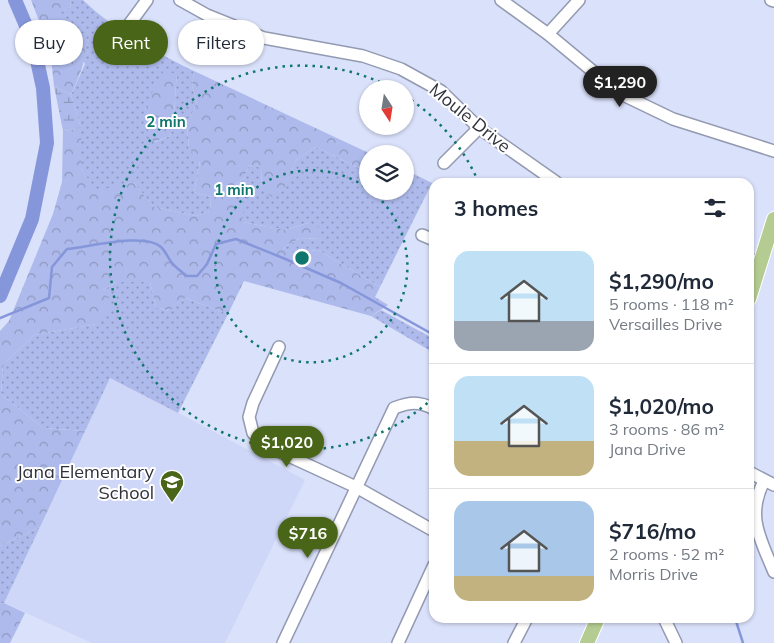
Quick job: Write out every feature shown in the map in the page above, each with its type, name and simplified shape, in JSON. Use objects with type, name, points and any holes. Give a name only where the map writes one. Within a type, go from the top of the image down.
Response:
[{"type":"main road","points":[[755,261],[774,219]]},
{"type":"main road","points":[[587,643],[596,623]]},
{"type":"street","points":[[132,20],[147,0]]},
{"type":"street","name":"Moule Drive","points":[[180,0],[207,15],[264,38],[363,56],[401,69],[441,91],[479,128],[550,178]]},
{"type":"street","points":[[501,0],[548,34],[619,93],[673,119],[774,151]]},
{"type":"street","points":[[548,34],[579,0]]},
{"type":"street","points":[[444,163],[479,128]]},
{"type":"street","points":[[422,235],[429,238]]},
{"type":"street","points":[[279,347],[253,403],[249,417],[253,433],[267,446],[356,487],[429,529]]},
{"type":"street","points":[[283,643],[394,408],[408,403],[421,402],[429,407]]},
{"type":"street","points":[[754,475],[769,483],[756,499],[754,517],[774,572]]},
{"type":"street","points":[[398,643],[429,577]]},
{"type":"street","points":[[514,643],[525,623]]},
{"type":"street","points":[[666,623],[676,643]]},
{"type":"shaded area","name":"Jana Elementary School","points":[[110,377],[305,480],[225,643],[92,643],[4,603]]},
{"type":"green space","points":[[31,0],[71,0],[70,7],[57,15],[64,20],[39,20]]},
{"type":"green space","points":[[71,0],[83,0],[107,20],[93,20],[93,65],[168,65],[168,58],[178,63],[178,65],[182,65],[194,71],[192,86],[197,101],[187,128],[189,149],[200,161],[194,192],[211,197],[210,211],[196,216],[154,207],[133,182],[96,192],[81,168],[81,128],[71,95],[85,64],[83,61],[83,20],[59,20],[56,15],[70,7]],"holes":[[[177,75],[170,136],[155,142],[145,109],[154,93]]]},
{"type":"green space","points":[[83,41],[85,50],[83,63]]},
{"type":"green space","points":[[52,65],[82,65],[71,95],[54,86]]},
{"type":"green space","points":[[165,70],[177,75],[173,121],[170,136],[154,142],[145,131],[145,110]]},
{"type":"green space","points":[[194,71],[359,148],[359,168],[316,147],[297,159],[283,191],[272,197],[262,190],[261,167],[249,165],[244,178],[221,194],[244,203],[242,222],[285,230],[308,223],[320,228],[321,239],[300,238],[283,248],[295,253],[318,250],[380,287],[375,297],[388,305],[371,316],[244,281],[228,314],[185,298],[169,311],[156,307],[150,282],[117,282],[103,290],[113,307],[97,324],[34,335],[3,365],[1,394],[43,428],[85,431],[40,527],[0,546],[0,331],[9,321],[53,214],[62,182],[63,131],[81,128],[81,168],[96,191],[133,182],[154,207],[196,216],[210,211],[211,197],[194,192],[200,162],[189,149],[187,127],[197,101],[192,86]]},
{"type":"green space","points":[[54,86],[71,95],[81,128],[63,131]]},
{"type":"green space","points":[[316,147],[359,168],[359,200],[414,200],[414,174],[429,182],[429,189],[380,287],[318,250],[294,253],[283,248],[300,238],[320,239],[308,223],[285,230],[242,222],[221,194],[244,178],[249,165],[261,167],[262,190],[283,190],[297,159]]},
{"type":"green space","points":[[117,282],[150,282],[156,307],[168,311],[185,298],[228,314],[178,413],[110,378],[85,431],[43,428],[1,394],[3,365],[34,335],[97,324],[103,290]]},
{"type":"green space","points":[[381,310],[429,336],[429,350],[371,316]]},
{"type":"green space","points":[[40,527],[4,603],[0,604],[0,546]]},
{"type":"green space","points":[[4,603],[25,613],[10,643],[0,643],[0,604]]},
{"type":"waterway","points":[[0,296],[32,219],[47,143],[43,88],[33,42],[15,0]]},
{"type":"waterway","points":[[0,318],[49,298],[52,267],[67,249],[130,241],[153,243],[161,247],[174,265],[187,276],[197,276],[207,264],[216,244],[236,239],[341,283],[429,332]]},
{"type":"waterway","points":[[737,623],[743,643]]},
{"type":"place","name":"Jana Elementary School","points":[[172,503]]}]
